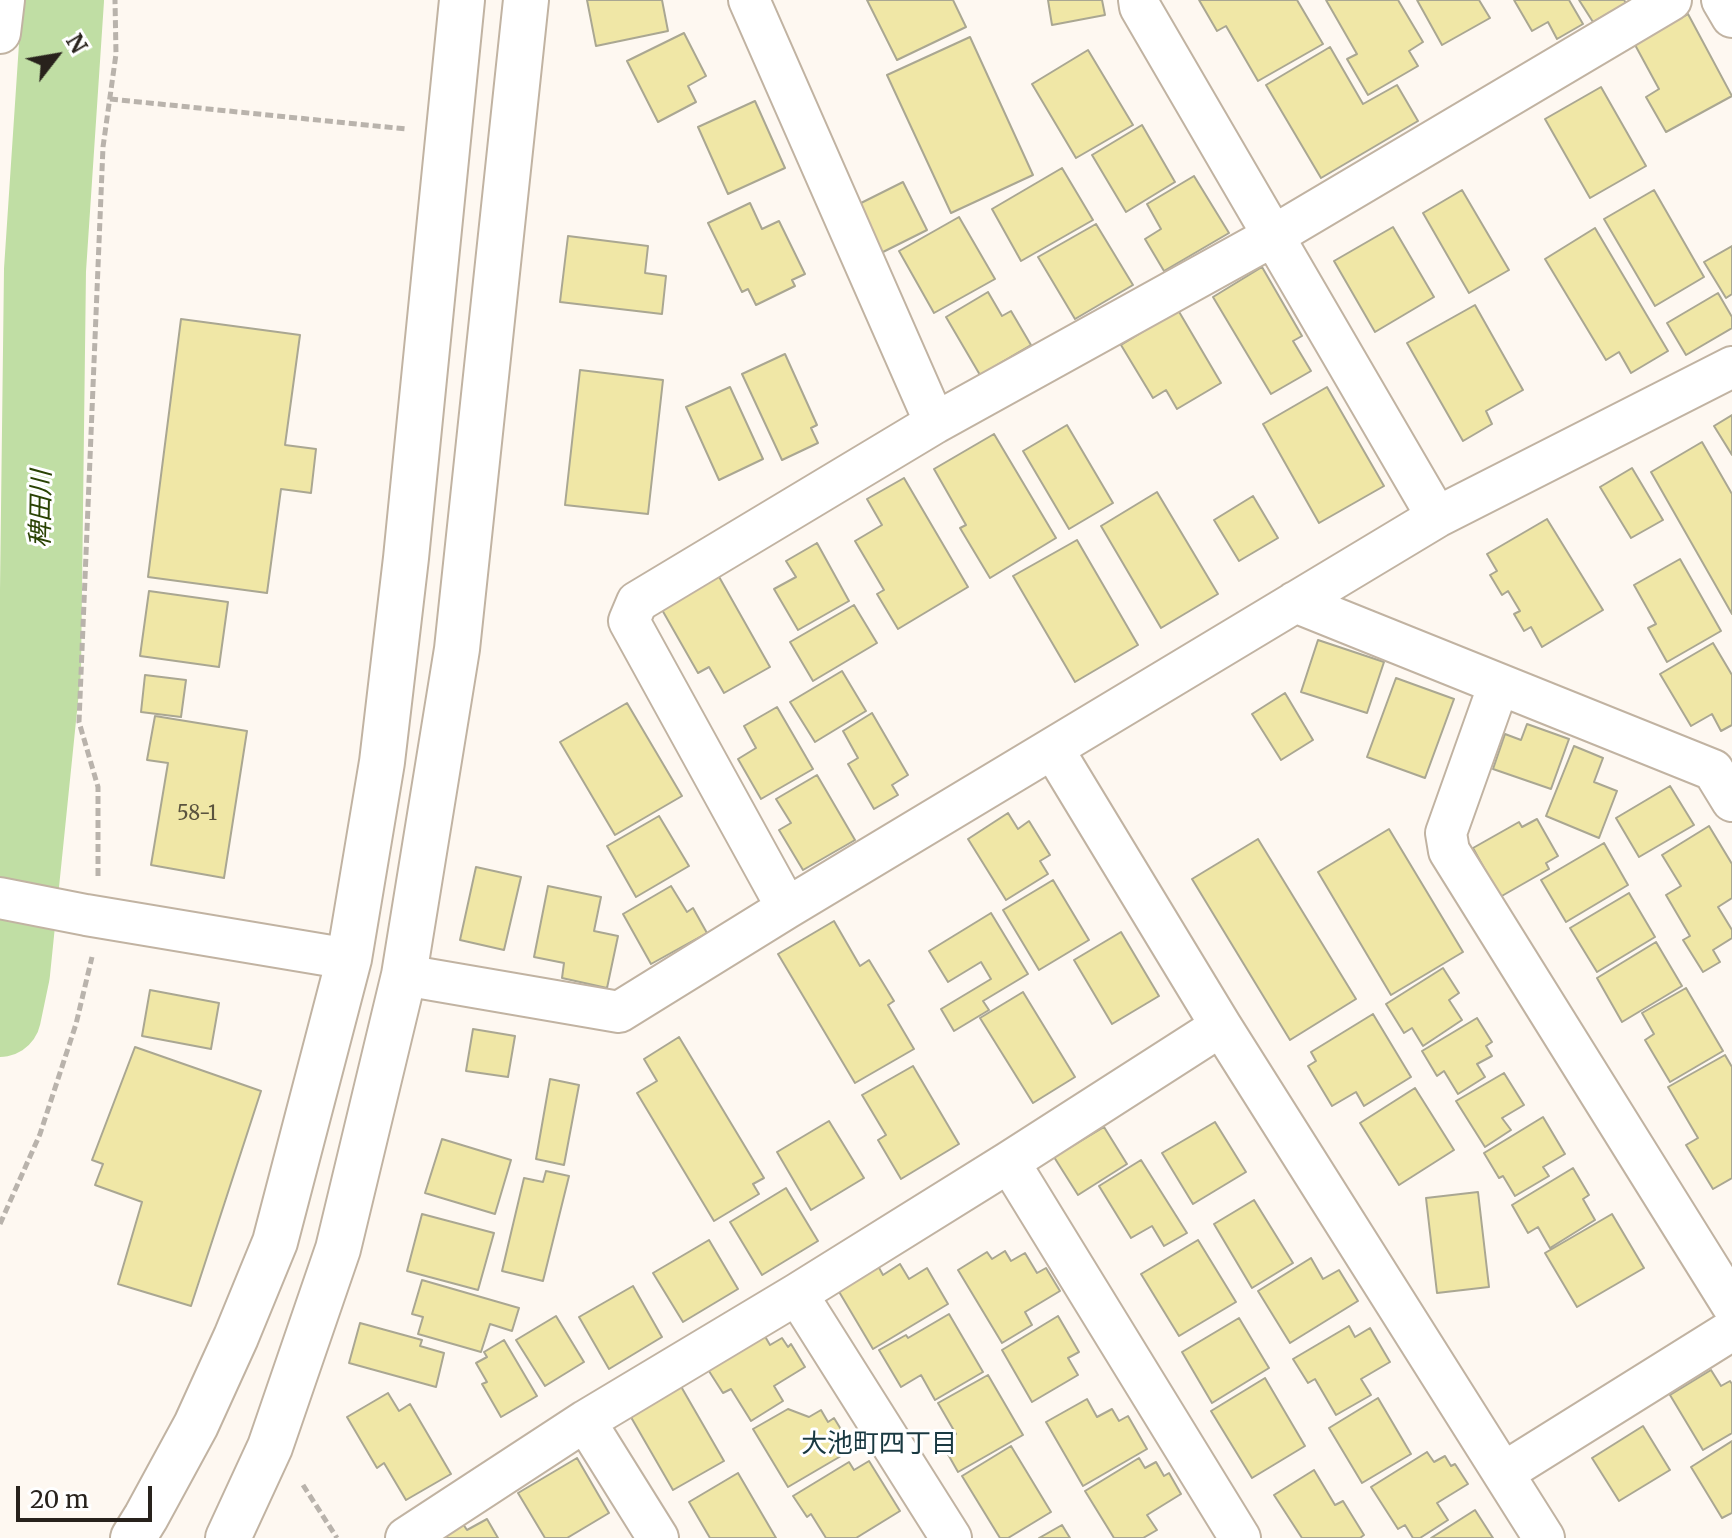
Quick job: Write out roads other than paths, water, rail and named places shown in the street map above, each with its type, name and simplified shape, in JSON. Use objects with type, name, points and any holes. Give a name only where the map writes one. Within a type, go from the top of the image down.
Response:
[{"type":"street","points":[[0,33],[4,0]]},
{"type":"street","points":[[133,1538],[196,1425],[275,1242],[349,959],[383,750],[406,558],[462,0]]},
{"type":"street","points":[[228,1538],[270,1447],[338,1249],[404,975],[457,649],[526,0]]},
{"type":"street","points":[[749,0],[935,423]]},
{"type":"street","points":[[1139,0],[1140,7],[1437,517]]},
{"type":"street","points":[[787,908],[629,621],[637,602],[935,423],[1273,236],[1671,0]]},
{"type":"street","points":[[1722,0],[1732,17]]},
{"type":"street","points":[[404,975],[619,1012],[1437,517],[1732,367]]},
{"type":"street","points":[[1295,602],[1713,770],[1732,801]]},
{"type":"street","points":[[1499,684],[1446,833],[1449,851],[1732,1305]]},
{"type":"street","points":[[1053,749],[1221,1026],[1544,1538]]},
{"type":"street","points":[[0,898],[349,959]]},
{"type":"street","points":[[406,1538],[585,1421],[797,1294],[1221,1026]]},
{"type":"street","points":[[1009,1162],[1240,1538]]},
{"type":"street","points":[[797,1294],[951,1538]]},
{"type":"street","points":[[1503,1473],[1732,1330]]},
{"type":"street","points":[[585,1421],[658,1538]]},
{"type":"waterway","name":"稗田川","points":[[0,1016],[9,973],[40,670],[45,270],[63,0]]},
{"type":"district","name":"大池町四丁目","points":[[879,1445]]}]
